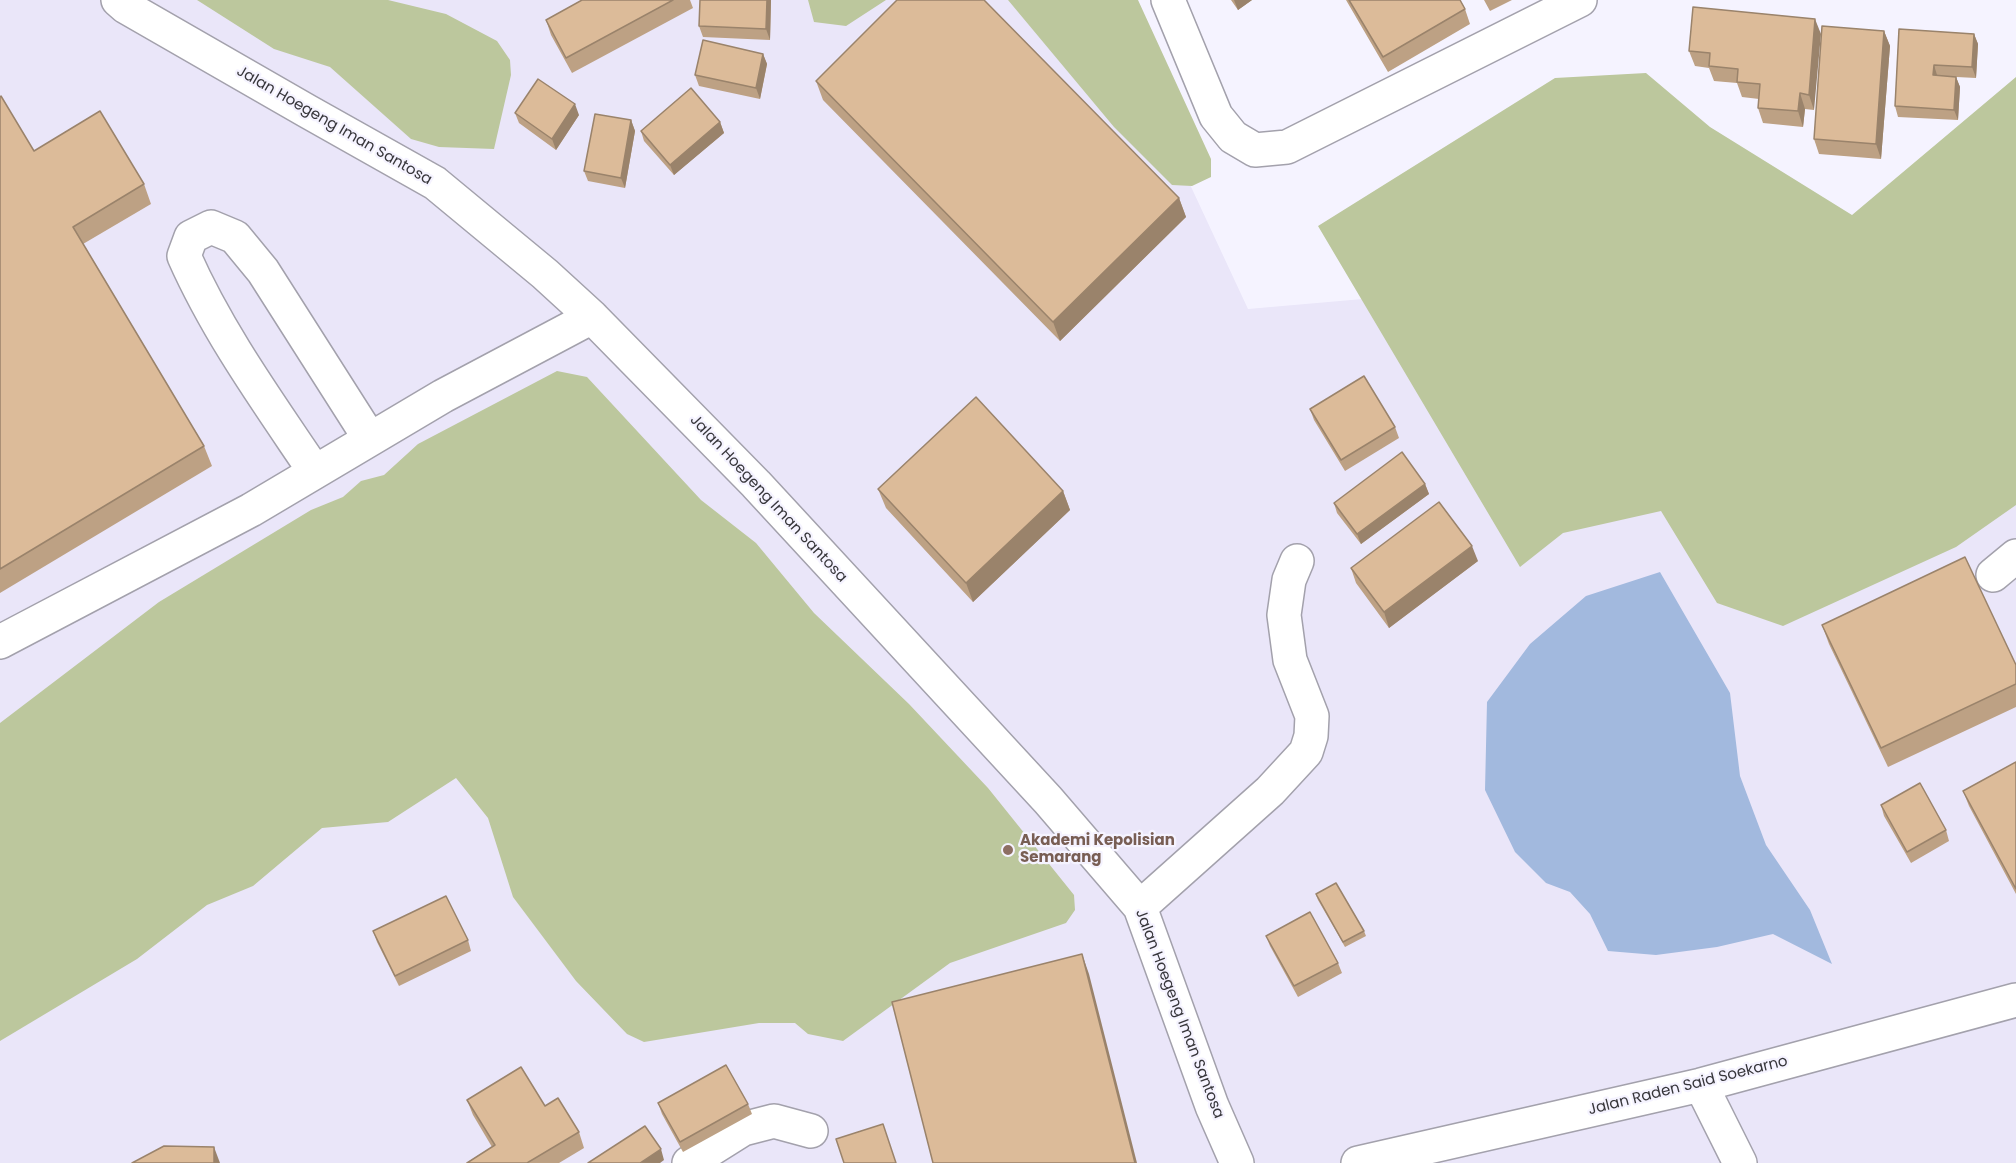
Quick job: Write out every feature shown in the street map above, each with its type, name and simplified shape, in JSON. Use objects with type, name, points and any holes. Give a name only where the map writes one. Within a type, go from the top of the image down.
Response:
[{"type":"street","name":"Jalan Hoegeng Iman Santosa","points":[[118,0],[126,7],[435,183],[592,317],[756,484],[1048,800],[1140,907],[1212,1106],[1237,1163]]},
{"type":"street","points":[[1168,0],[1216,116],[1233,137],[1255,150],[1287,147],[1580,0]]},
{"type":"street","points":[[315,471],[269,403],[200,291],[184,256],[191,237],[211,227],[235,237],[263,271],[370,439]]},
{"type":"street","points":[[0,642],[251,510],[443,396],[592,317]]},
{"type":"street","points":[[1140,907],[1270,792],[1306,752],[1311,736],[1312,716],[1290,660],[1284,615],[1289,580],[1297,561]]},
{"type":"street","name":"Jalan Raden Said Soekarno","points":[[1358,1163],[1701,1085],[2016,1000]]},
{"type":"street","points":[[1701,1085],[1740,1163]]},
{"type":"street","points":[[689,1163],[743,1129],[774,1121],[812,1131]]},
{"type":"shaded area","name":"Akademi Kepolisian Semarang","points":[[0,0],[1104,0],[1248,309],[1466,290],[2016,467],[2016,1163],[0,1163]]},
{"type":"green space","points":[[197,0],[388,0],[446,14],[497,41],[510,60],[511,75],[494,149],[439,147],[411,139],[330,67],[274,49]]},
{"type":"green space","points":[[808,0],[886,0],[846,26],[814,22]]},
{"type":"green space","points":[[1008,0],[1138,0],[1211,159],[1211,177],[1192,186],[1172,185],[1114,127]]},
{"type":"green space","points":[[1646,73],[1710,127],[1852,215],[2016,77],[2016,505],[1956,547],[1783,626],[1717,603],[1661,511],[1563,533],[1520,567],[1318,226],[1555,78]]},
{"type":"green space","points":[[557,371],[587,377],[701,500],[756,543],[814,613],[909,704],[988,788],[1074,895],[1075,910],[1066,923],[950,963],[843,1041],[808,1034],[795,1023],[759,1023],[644,1042],[627,1034],[576,981],[513,897],[488,818],[456,778],[388,822],[322,828],[253,886],[207,905],[137,959],[0,1041],[0,723],[159,602],[311,510],[343,497],[361,481],[384,475],[418,444]]},
{"type":"water","points":[[1660,572],[1730,693],[1740,776],[1766,845],[1810,910],[1832,964],[1773,934],[1717,947],[1656,955],[1608,951],[1590,914],[1570,892],[1546,883],[1515,852],[1485,790],[1487,702],[1530,644],[1586,596]]},
{"type":"building","points":[[582,0],[673,0],[566,58],[546,20]]},
{"type":"building","points":[[700,0],[767,0],[766,29],[699,26]]},
{"type":"building","points":[[897,0],[984,0],[1179,198],[1053,322],[816,81]]},
{"type":"building","points":[[1349,0],[1460,0],[1465,9],[1383,57]]},
{"type":"building","points":[[1693,7],[1815,19],[1809,95],[1800,93],[1798,111],[1758,108],[1760,84],[1737,82],[1738,69],[1709,66],[1710,53],[1689,51]]},
{"type":"building","points":[[1822,26],[1884,31],[1876,144],[1814,139]]},
{"type":"building","points":[[1899,29],[1974,34],[1972,67],[1934,65],[1933,75],[1956,77],[1954,110],[1895,106]]},
{"type":"building","points":[[703,40],[763,54],[756,88],[695,75]]},
{"type":"building","points":[[538,79],[575,104],[552,139],[515,113]]},
{"type":"building","points":[[691,88],[720,122],[670,165],[641,131]]},
{"type":"building","points":[[0,97],[34,151],[100,111],[144,184],[73,227],[204,446],[0,569]]},
{"type":"building","points":[[595,114],[631,120],[621,178],[584,171]]},
{"type":"building","points":[[1364,376],[1395,427],[1341,460],[1310,409]]},
{"type":"building","points":[[976,397],[1063,491],[966,583],[878,489]]},
{"type":"building","points":[[1402,452],[1425,484],[1357,534],[1334,503]]},
{"type":"building","points":[[1439,502],[1472,546],[1384,612],[1351,568]]},
{"type":"building","points":[[1965,557],[2016,665],[2016,684],[1881,748],[1822,625]]},
{"type":"building","points":[[2016,762],[2016,889],[1963,791]]},
{"type":"building","points":[[1920,783],[1946,830],[1907,852],[1881,805]]},
{"type":"building","points":[[1336,883],[1364,931],[1343,942],[1316,894]]},
{"type":"building","points":[[446,896],[468,940],[395,976],[373,931]]},
{"type":"building","points":[[1310,912],[1338,963],[1294,986],[1266,936]]},
{"type":"building","points":[[1082,954],[1135,1163],[933,1163],[892,1002]]},
{"type":"building","points":[[726,1065],[748,1104],[680,1142],[658,1103]]},
{"type":"building","points":[[521,1067],[545,1106],[558,1098],[579,1132],[527,1163],[467,1163],[495,1145],[467,1100]]},
{"type":"building","points":[[883,1124],[896,1163],[844,1163],[836,1139]]},
{"type":"building","points":[[645,1126],[661,1149],[640,1163],[588,1163]]},
{"type":"building","points":[[164,1146],[214,1147],[214,1163],[132,1163]]},
{"type":"place","name":"Akademi Kepolisian Semarang","points":[[1008,850]]}]
